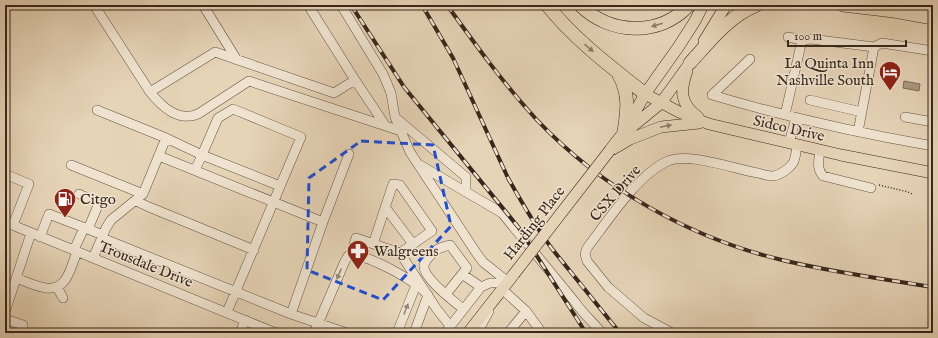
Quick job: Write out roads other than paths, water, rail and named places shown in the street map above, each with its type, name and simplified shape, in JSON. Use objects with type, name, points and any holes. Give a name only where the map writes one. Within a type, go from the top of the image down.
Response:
[{"type":"highway","points":[[547,5],[568,30],[645,94]]},
{"type":"highway","points":[[580,5],[589,14],[602,22],[617,27],[632,29],[646,28],[664,23],[676,17],[689,5]]},
{"type":"highway","points":[[690,63],[730,21],[746,10],[757,5]]},
{"type":"highway","points":[[843,5],[894,11],[933,18]]},
{"type":"highway","points":[[618,72],[625,89],[627,101],[627,136]]},
{"type":"main road","points":[[627,136],[645,94],[695,21],[703,5]]},
{"type":"main road","points":[[627,136],[661,103],[690,63],[726,5]]},
{"type":"main road","points":[[690,63],[682,86],[683,100],[691,111],[706,123]]},
{"type":"main road","name":"Sidco Drive","points":[[645,94],[678,112],[706,123],[879,164],[933,173]]},
{"type":"main road","points":[[627,136],[661,127],[706,123]]},
{"type":"main road","name":"Harding Place","points":[[468,333],[610,150],[627,136]]},
{"type":"street","points":[[94,5],[150,92],[166,109],[178,115],[189,116],[198,114],[250,81],[401,131]]},
{"type":"street","points":[[203,5],[237,60]]},
{"type":"street","points":[[308,5],[385,126]]},
{"type":"street","points":[[341,5],[383,74],[391,93],[395,117],[410,152],[477,254],[506,285],[541,333]]},
{"type":"street","points":[[788,36],[802,40],[811,39],[874,47],[882,43],[933,51]]},
{"type":"street","points":[[785,115],[802,40]]},
{"type":"street","points":[[858,132],[874,47]]},
{"type":"street","points":[[150,92],[215,52],[334,93],[355,80]]},
{"type":"street","points":[[750,59],[712,95],[796,118],[858,132],[933,146]]},
{"type":"street","points":[[810,100],[862,112]]},
{"type":"street","points":[[195,170],[218,118],[233,109],[301,137],[227,312]]},
{"type":"street","points":[[96,110],[280,186]]},
{"type":"street","points":[[905,116],[933,122]]},
{"type":"street","points":[[395,117],[466,177],[466,192]]},
{"type":"street","name":"CSX Drive","points":[[672,333],[644,318],[608,287],[587,261],[585,254],[587,248],[629,194],[650,172],[668,161],[679,158],[694,159],[771,176],[780,174],[791,165],[795,157],[793,144],[796,118]]},
{"type":"street","points":[[93,258],[108,224],[114,216],[136,201],[143,194],[166,138]]},
{"type":"street","points":[[820,150],[818,166],[823,176],[871,188]]},
{"type":"street","points":[[291,314],[323,222],[349,154]]},
{"type":"street","points":[[159,156],[323,222]]},
{"type":"street","points":[[71,165],[143,194]]},
{"type":"street","points":[[418,165],[502,213],[581,311],[602,333]]},
{"type":"street","points":[[5,174],[29,184],[9,224]]},
{"type":"street","points":[[373,244],[393,184],[400,185],[432,231],[400,252]]},
{"type":"street","points":[[16,278],[45,289],[57,287],[66,278],[86,228],[99,203],[79,194]]},
{"type":"street","points":[[136,201],[254,250]]},
{"type":"street","points":[[385,207],[413,244]]},
{"type":"street","points":[[40,236],[49,214],[291,314],[347,333]]},
{"type":"street","name":"Trousdale Drive","points":[[9,224],[276,333]]},
{"type":"street","points":[[5,312],[31,233]]},
{"type":"street","points":[[314,333],[345,261],[351,255],[356,238],[400,252],[430,298],[447,330],[481,287],[490,283],[506,285]]},
{"type":"street","points":[[414,333],[430,298],[444,292],[467,268],[450,245],[437,248],[426,260],[424,266],[425,273],[444,292],[463,309]]},
{"type":"street","points":[[351,255],[353,254],[368,259],[416,285],[430,298]]},
{"type":"street","points":[[462,274],[481,287]]},
{"type":"street","points":[[397,333],[416,285]]},
{"type":"street","points":[[478,333],[506,285]]},
{"type":"street","points":[[57,287],[63,298]]},
{"type":"street","points":[[508,333],[526,311]]},
{"type":"street","points":[[5,319],[23,324]]},
{"type":"street","points":[[240,333],[245,320],[258,333]]},
{"type":"railway","points":[[351,5],[404,87],[519,228],[586,333]]},
{"type":"railway","points":[[422,5],[453,58],[508,178],[529,215],[553,250],[620,333]]},
{"type":"railway","points":[[447,5],[479,49],[536,119],[561,144],[589,167],[618,188],[649,207],[681,224],[714,238],[782,260],[857,275],[933,287]]},
{"type":"place","name":"La Quinta Inn Nashville South","points":[[890,92]]},
{"type":"place","name":"Citgo","points":[[65,218]]},
{"type":"place","name":"Walgreens","points":[[358,270]]}]
